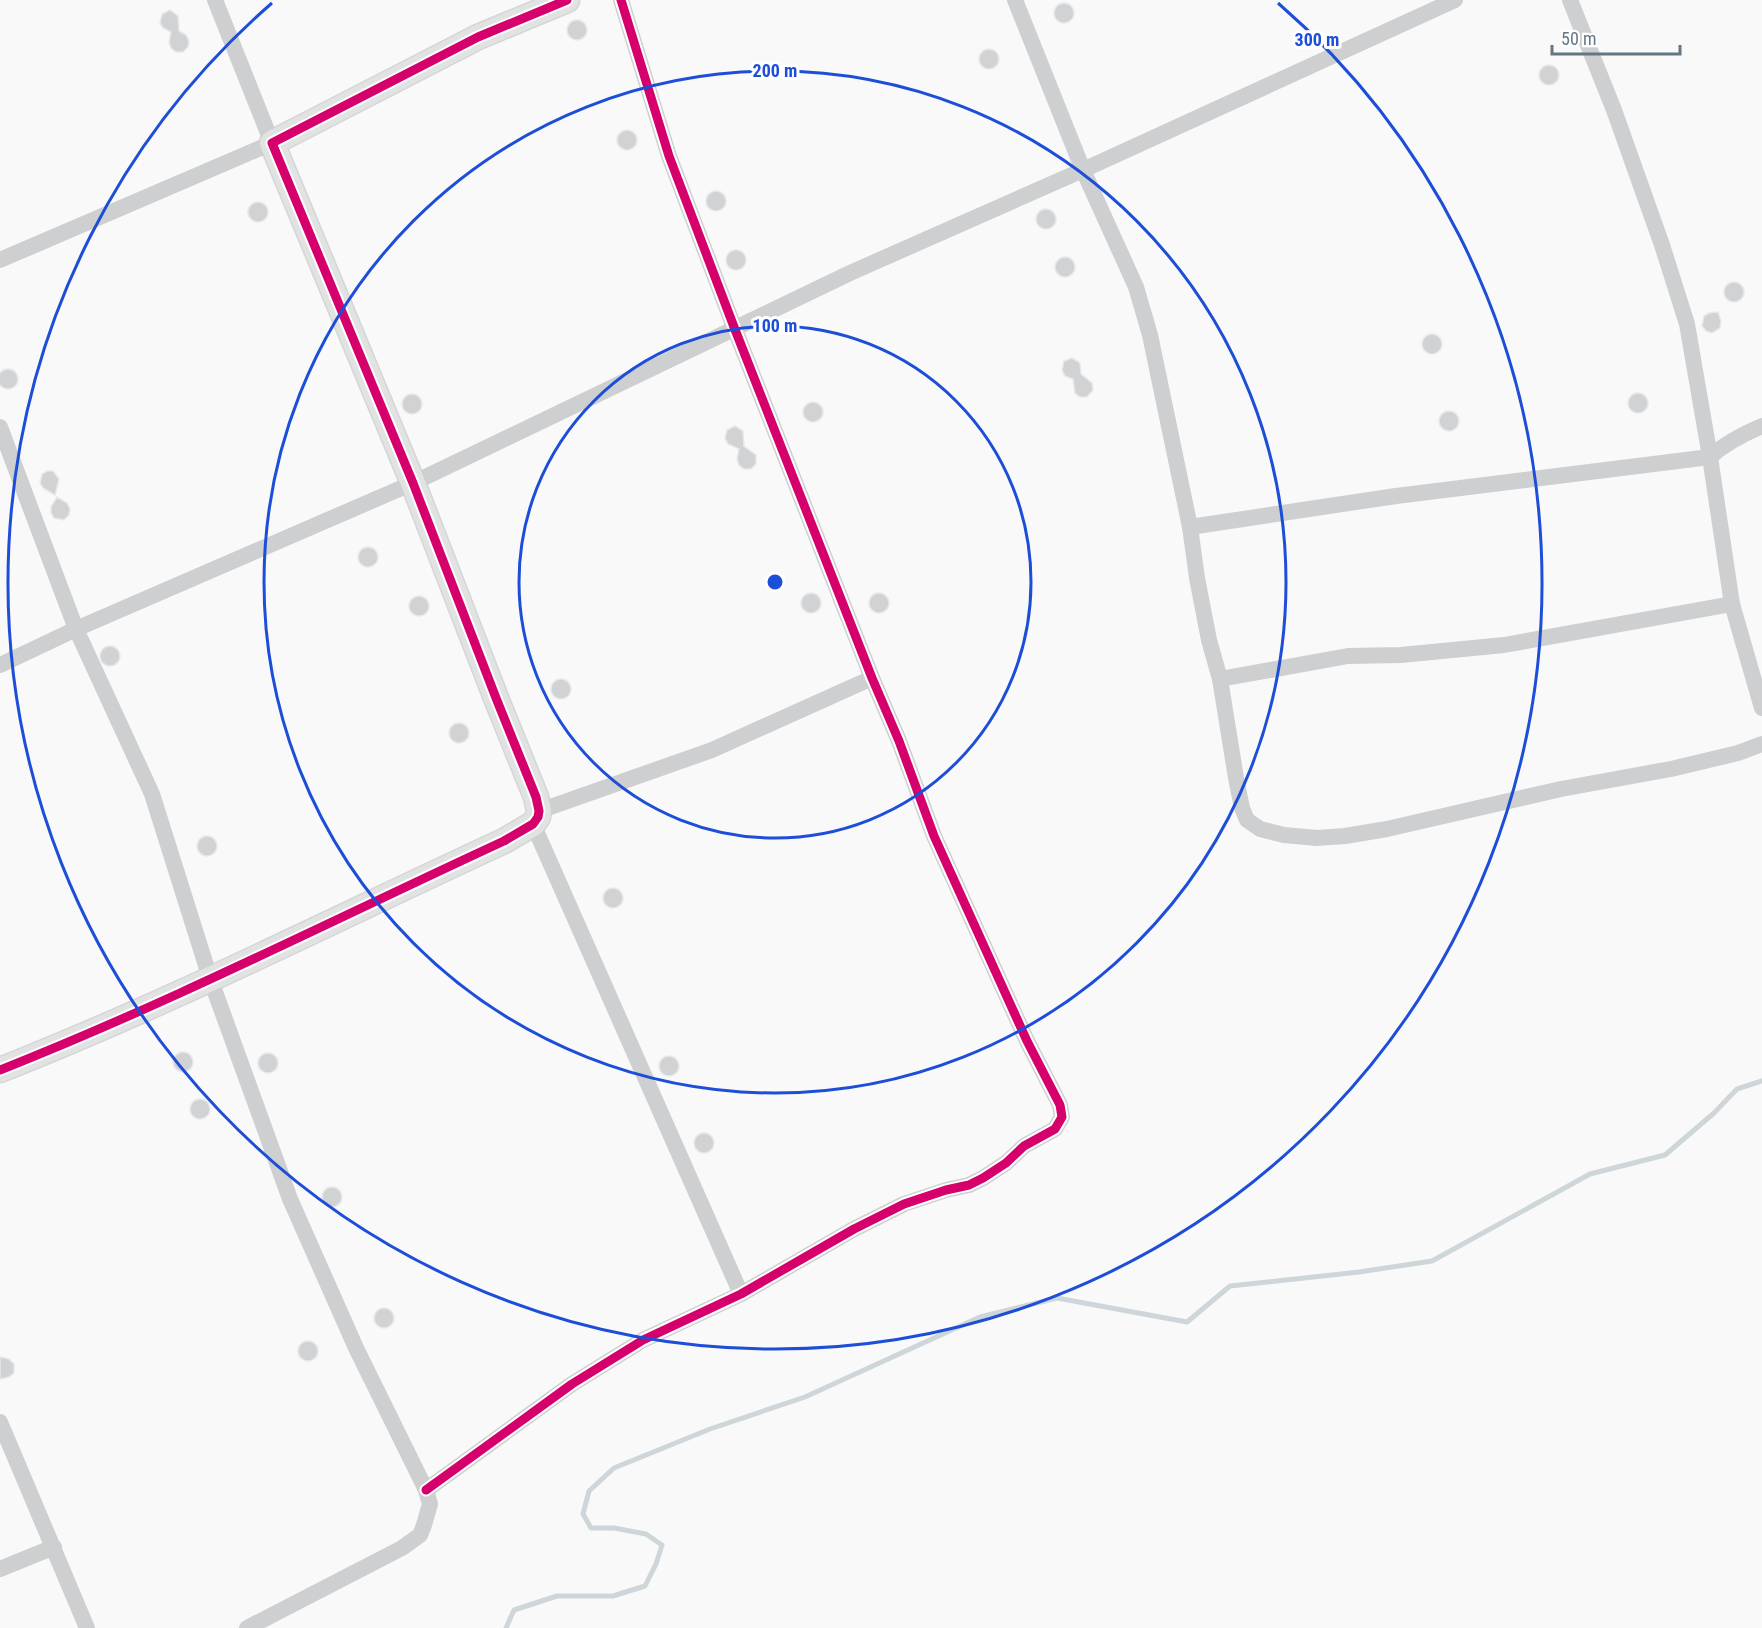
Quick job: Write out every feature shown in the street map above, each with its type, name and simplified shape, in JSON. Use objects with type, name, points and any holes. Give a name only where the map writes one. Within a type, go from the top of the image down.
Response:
[{"type":"street","points":[[215,0],[413,483],[532,786],[536,817],[741,1294]]},
{"type":"street","points":[[0,260],[272,143],[478,38],[567,0]]},
{"type":"street","points":[[426,1490],[572,1384],[643,1340],[741,1294],[854,1229],[904,1204],[969,1185],[983,1178],[1006,1163],[1024,1146],[1055,1129],[1062,1118],[1060,1105],[1023,1031],[934,836],[900,741],[872,678],[669,156],[621,0]]},
{"type":"street","points":[[1015,0],[1083,170],[1136,287],[1150,334],[1191,527],[1201,599],[1220,679],[1242,808],[1247,820],[1260,829],[1284,835],[1317,838],[1387,830],[1561,789],[1671,769],[1738,753],[1762,744]]},
{"type":"street","points":[[0,665],[76,629],[413,483],[850,273],[1083,170],[1455,0]]},
{"type":"street","points":[[1570,0],[1614,110],[1662,244],[1687,324],[1710,457],[1731,604],[1762,708]]},
{"type":"street","points":[[1191,527],[1396,496],[1710,457],[1739,436],[1762,426]]},
{"type":"street","points":[[0,427],[76,629],[152,794],[210,978],[290,1199],[356,1348],[426,1490],[430,1504],[420,1535],[375,1563],[247,1628]]},
{"type":"street","points":[[1220,679],[1348,656],[1401,655],[1504,645],[1731,604]]},
{"type":"street","points":[[0,1070],[210,978],[504,841],[536,817],[712,750],[872,678]]},
{"type":"street","points":[[0,1422],[87,1628]]},
{"type":"street","points":[[0,1569],[54,1547]]},
{"type":"building","points":[[1064,3],[1071,6],[1074,13],[1071,20],[1064,23],[1057,20],[1054,13],[1057,6]]},
{"type":"building","points":[[170,10],[178,16],[179,31],[186,35],[189,41],[188,47],[183,52],[176,52],[171,48],[169,42],[171,32],[163,28],[160,23],[162,14]]},
{"type":"building","points":[[577,20],[584,23],[587,30],[584,37],[577,40],[570,37],[567,30],[570,23]]},
{"type":"building","points":[[989,49],[996,52],[999,59],[996,66],[989,69],[982,66],[979,59],[982,52]]},
{"type":"building","points":[[1549,65],[1556,68],[1559,75],[1556,82],[1549,85],[1542,82],[1539,75],[1542,68]]},
{"type":"building","points":[[627,130],[634,133],[637,140],[634,147],[627,150],[620,147],[617,140],[620,133]]},
{"type":"building","points":[[716,191],[723,194],[726,201],[723,208],[716,211],[709,208],[706,201],[709,194]]},
{"type":"building","points":[[258,202],[265,205],[268,212],[265,219],[258,222],[251,219],[248,212],[251,205]]},
{"type":"building","points":[[1046,209],[1053,212],[1056,219],[1053,226],[1046,229],[1039,226],[1036,219],[1039,212]]},
{"type":"building","points":[[736,250],[743,253],[746,260],[743,267],[736,270],[729,267],[726,260],[729,253]]},
{"type":"building","points":[[1065,257],[1072,260],[1075,267],[1072,274],[1065,277],[1058,274],[1055,267],[1058,260]]},
{"type":"building","points":[[1734,282],[1741,285],[1744,292],[1741,299],[1734,302],[1727,299],[1724,292],[1727,285]]},
{"type":"building","points":[[1718,312],[1721,321],[1720,328],[1712,333],[1706,331],[1702,326],[1704,316]]},
{"type":"building","points":[[1432,334],[1439,337],[1442,344],[1439,351],[1432,354],[1425,351],[1422,344],[1425,337]]},
{"type":"building","points":[[1072,358],[1080,363],[1081,374],[1092,383],[1093,390],[1087,397],[1080,397],[1075,393],[1073,379],[1065,376],[1062,370],[1064,361]]},
{"type":"building","points":[[8,369],[15,372],[18,379],[15,386],[8,389],[1,386],[-2,379],[1,372]]},
{"type":"building","points":[[1638,393],[1645,396],[1648,403],[1645,410],[1638,413],[1631,410],[1628,403],[1631,396]]},
{"type":"building","points":[[412,394],[419,397],[422,404],[419,411],[412,414],[405,411],[402,404],[405,397]]},
{"type":"building","points":[[813,402],[820,405],[823,412],[820,419],[813,422],[806,419],[803,412],[806,405]]},
{"type":"building","points":[[1449,411],[1456,414],[1459,421],[1456,428],[1449,431],[1442,428],[1439,421],[1442,414]]},
{"type":"building","points":[[735,426],[743,431],[744,446],[756,455],[756,464],[751,469],[744,469],[739,465],[737,459],[739,449],[728,444],[725,438],[727,430]]},
{"type":"building","points":[[53,471],[59,479],[55,495],[43,488],[40,483],[42,474]]},
{"type":"building","points":[[57,497],[67,503],[70,509],[69,515],[64,520],[54,518],[51,513],[51,507]]},
{"type":"building","points":[[368,547],[375,550],[378,557],[375,564],[368,567],[361,564],[358,557],[361,550]]},
{"type":"building","points":[[811,593],[818,596],[821,603],[818,610],[811,613],[804,610],[801,603],[804,596]]},
{"type":"building","points":[[879,593],[886,596],[889,603],[886,610],[879,613],[872,610],[869,603],[872,596]]},
{"type":"building","points":[[419,596],[426,599],[429,606],[426,613],[419,616],[412,613],[409,606],[412,599]]},
{"type":"building","points":[[110,646],[117,649],[120,656],[117,663],[110,666],[103,663],[100,656],[103,649]]},
{"type":"building","points":[[561,679],[568,682],[571,689],[568,696],[561,699],[554,696],[551,689],[554,682]]},
{"type":"building","points":[[459,723],[466,726],[469,733],[466,740],[459,743],[452,740],[449,733],[452,726]]},
{"type":"building","points":[[207,836],[214,839],[217,846],[214,853],[207,856],[200,853],[197,846],[200,839]]},
{"type":"building","points":[[613,888],[620,891],[623,898],[620,905],[613,908],[606,905],[603,898],[606,891]]},
{"type":"building","points":[[183,1052],[190,1055],[193,1062],[190,1069],[183,1072],[176,1069],[173,1062],[176,1055]]},
{"type":"building","points":[[268,1053],[275,1056],[278,1063],[275,1070],[268,1073],[261,1070],[258,1063],[261,1056]]},
{"type":"building","points":[[669,1056],[676,1059],[679,1066],[676,1073],[669,1076],[662,1073],[659,1066],[662,1059]]},
{"type":"building","points":[[200,1099],[207,1102],[210,1109],[207,1116],[200,1119],[193,1116],[190,1109],[193,1102]]},
{"type":"building","points":[[704,1133],[711,1136],[714,1143],[711,1150],[704,1153],[697,1150],[694,1143],[697,1136]]},
{"type":"building","points":[[332,1187],[339,1190],[342,1197],[339,1204],[332,1207],[325,1204],[322,1197],[325,1190]]},
{"type":"building","points":[[384,1308],[391,1311],[394,1318],[391,1325],[384,1328],[377,1325],[374,1318],[377,1311]]},
{"type":"building","points":[[308,1341],[315,1344],[318,1351],[315,1358],[308,1361],[301,1358],[298,1351],[301,1344]]},
{"type":"building","points":[[0,1357],[9,1359],[14,1364],[14,1373],[0,1379]]},
{"type":"waterway","points":[[506,1628],[514,1610],[557,1596],[613,1596],[645,1586],[662,1545],[646,1534],[614,1528],[591,1528],[583,1514],[589,1491],[614,1468],[710,1429],[805,1397],[980,1317],[1057,1298],[1187,1322],[1230,1286],[1359,1272],[1432,1261],[1590,1174],[1665,1155],[1714,1113],[1737,1089],[1762,1081]]},
{"type":"cycle path","points":[[0,1070],[64,1044],[254,959],[504,841],[533,824],[538,817],[536,797],[413,483],[272,143],[478,37],[567,0]]},
{"type":"cycle path","points":[[426,1490],[572,1384],[643,1340],[741,1294],[854,1229],[904,1204],[969,1185],[983,1178],[1006,1163],[1024,1146],[1055,1129],[1062,1117],[1060,1105],[1027,1041],[934,836],[899,741],[872,678],[669,156],[621,0]]}]
